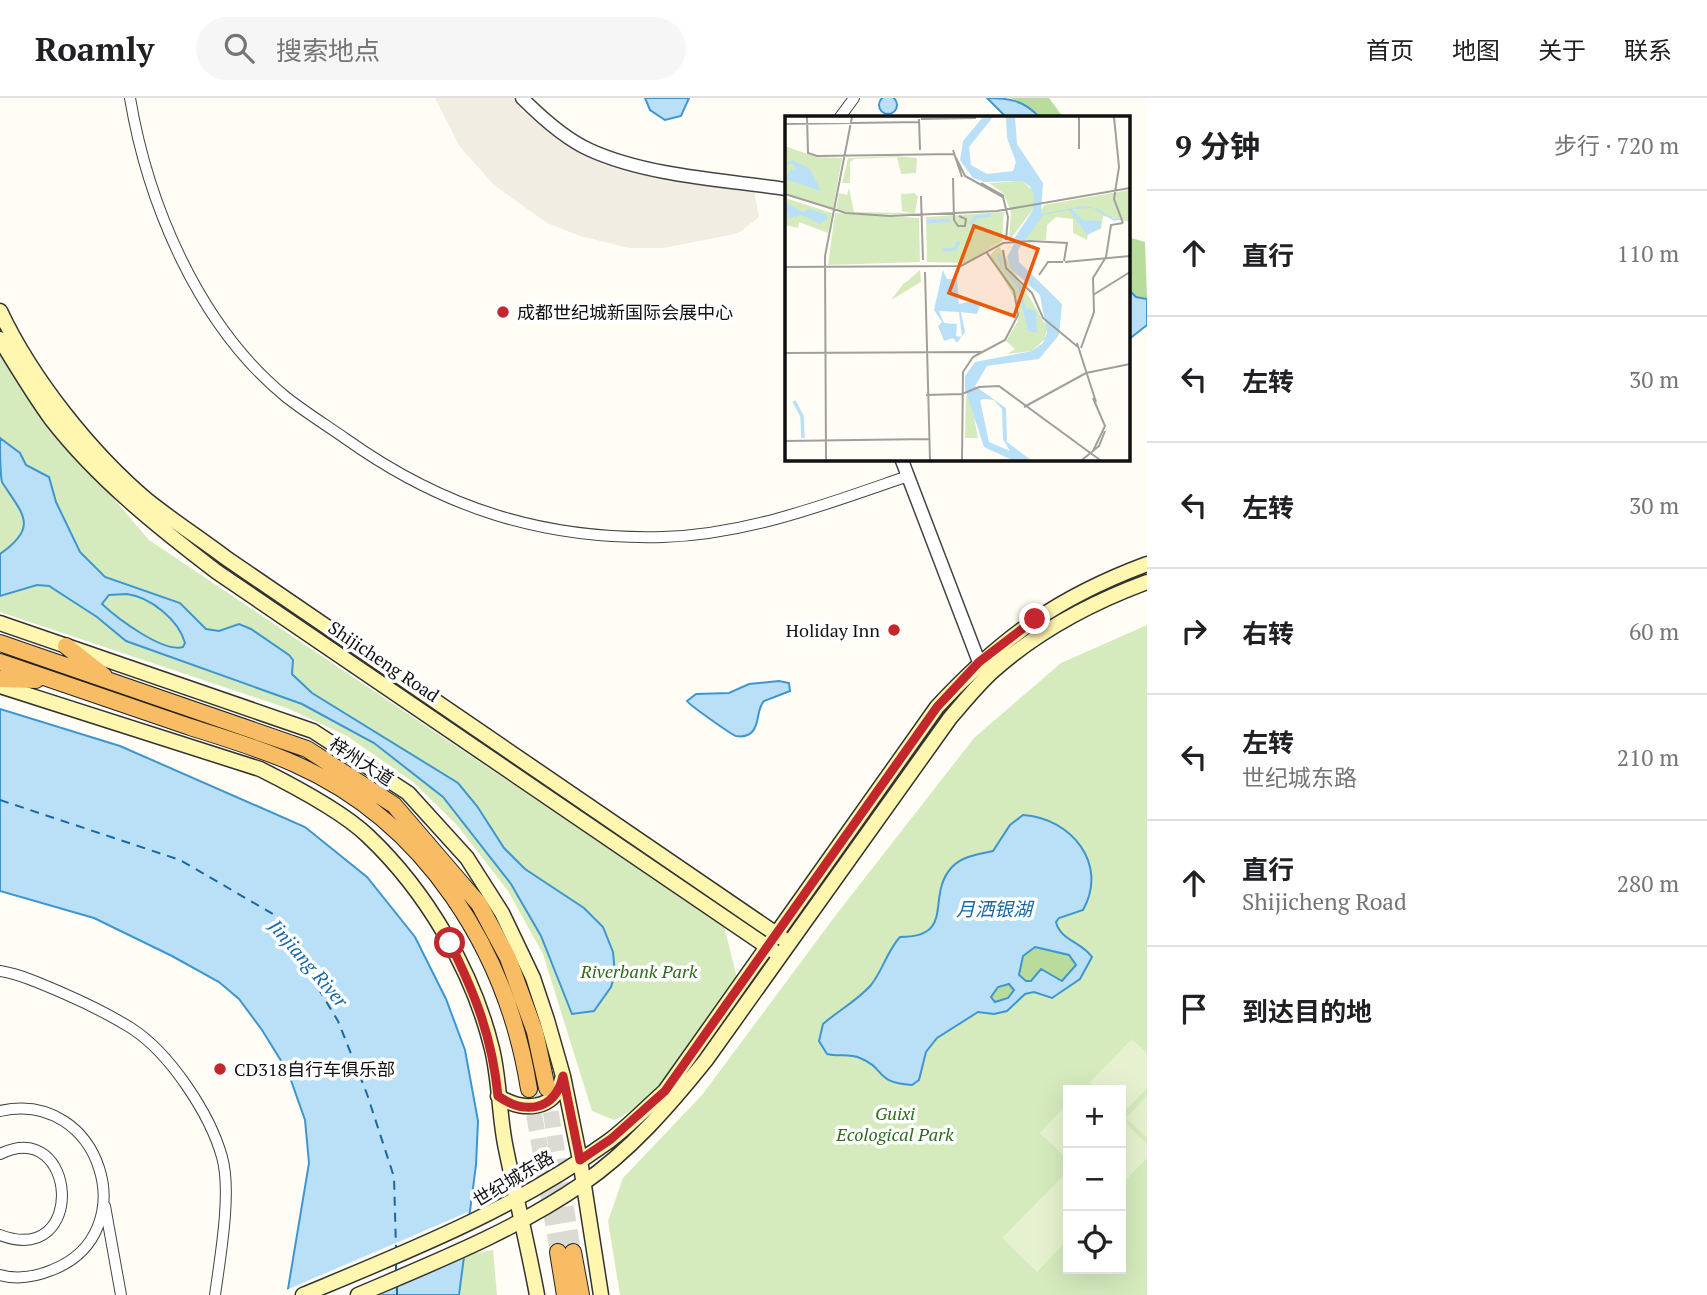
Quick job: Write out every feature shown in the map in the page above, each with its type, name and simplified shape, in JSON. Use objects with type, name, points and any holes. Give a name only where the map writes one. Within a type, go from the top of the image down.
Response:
[{"type":"highway","name":"梓州大道","points":[[0,643],[307,749],[394,805],[479,904],[508,958],[535,1032],[547,1088]]},
{"type":"highway","points":[[66,646],[114,684]]},
{"type":"highway","name":"梓州大道","points":[[0,662],[296,764],[383,819],[429,864],[460,904],[496,969],[516,1028],[529,1089]]},
{"type":"highway","points":[[0,679],[53,680]]},
{"type":"highway","points":[[565,1295],[566,1252],[581,1295]]},
{"type":"main road","name":"Shijicheng Road","points":[[0,311],[35,371],[64,411],[148,500],[226,558],[783,939]]},
{"type":"main road","name":"Shijicheng Road","points":[[0,339],[24,380],[74,446],[139,510],[217,572],[774,951]]},
{"type":"main road","points":[[783,939],[937,707],[979,662],[1052,608],[1107,579],[1147,564]]},
{"type":"main road","points":[[783,939],[950,718],[993,670],[1062,622],[1114,594],[1147,582]]},
{"type":"main road","points":[[0,623],[313,732],[408,793],[467,858],[502,913],[533,978],[563,1076],[584,1183],[601,1295]]},
{"type":"main road","points":[[0,686],[260,769],[292,785],[367,835],[417,893],[450,943],[478,1001],[493,1052],[498,1096],[537,1295]]},
{"type":"main road","name":"世纪城东路","points":[[303,1295],[474,1223],[518,1199],[611,1139],[665,1091],[783,939]]},
{"type":"main road","name":"世纪城东路","points":[[358,1295],[482,1242],[523,1221],[584,1183],[672,1102],[774,951]]},
{"type":"main road","points":[[498,1096],[523,1108],[543,1105],[559,1092],[563,1076]]},
{"type":"street","points":[[130,98],[157,204],[179,255],[206,303],[244,354],[285,396],[387,468],[444,498],[498,517],[555,530],[612,536],[664,537],[729,531],[787,519],[908,477]]},
{"type":"street","points":[[522,98],[561,132],[588,149],[618,162],[785,189]]},
{"type":"street","points":[[841,116],[854,98]]},
{"type":"street","points":[[902,460],[979,662],[993,670]]},
{"type":"street","points":[[0,971],[45,985],[134,1030],[159,1052],[195,1098],[213,1130],[223,1160],[222,1241],[215,1295]]},
{"type":"street","points":[[0,1111],[15,1107],[44,1111],[70,1124],[90,1145],[102,1172],[104,1201],[121,1295]]},
{"type":"street","points":[[0,1154],[20,1149],[47,1159],[60,1176],[64,1198],[61,1212],[52,1225],[40,1234],[26,1239],[0,1235]]},
{"type":"street","points":[[0,1275],[36,1276],[61,1267],[82,1250],[97,1227],[104,1201]]},
{"type":"green space","points":[[1011,98],[1049,98],[1062,116],[1038,116],[1029,107]]},
{"type":"green space","points":[[1130,238],[1145,242],[1147,299],[1136,297],[1130,291]]},
{"type":"green space","name":"Riverbank Park","points":[[0,353],[21,390],[149,540],[724,926],[737,978],[698,1036],[647,1097],[614,1120],[592,1111],[543,954],[508,891],[457,825],[413,782],[347,736],[287,708],[0,612]]},
{"type":"green space","name":"Guixi Ecological Park","points":[[1147,625],[1147,1295],[620,1295],[608,1221],[623,1178],[702,1095],[836,915],[974,738],[1061,663]]},
{"type":"green space","points":[[1035,947],[1069,955],[1076,965],[1063,981],[1054,975],[1038,973],[1031,981],[1026,981],[1019,975],[1023,956]]},
{"type":"green space","points":[[1009,984],[1014,990],[1008,998],[995,1002],[991,997],[998,987]]},
{"type":"green space","points":[[1132,1039],[1147,1053],[1147,1088],[1126,1110],[1126,1085],[1089,1083]]},
{"type":"green space","points":[[1147,1096],[1147,1138],[1126,1118]]},
{"type":"green space","points":[[1063,1108],[1063,1155],[1040,1133]]},
{"type":"green space","points":[[1126,1123],[1147,1144],[1147,1158],[1126,1180]]},
{"type":"green space","points":[[1063,1176],[1063,1244],[1037,1272],[1002,1238]]},
{"type":"green space","points":[[493,1250],[497,1295],[459,1295],[464,1255]]},
{"type":"shaded area","points":[[435,98],[513,98],[522,111],[560,141],[603,164],[673,181],[754,191],[759,217],[740,232],[663,248],[629,248],[580,236],[547,223],[494,185],[460,147]]},
{"type":"water","points":[[884,96],[892,96],[897,105],[895,112],[884,114],[879,109],[879,101]]},
{"type":"water","points":[[645,98],[689,98],[681,116],[665,120],[650,110]]},
{"type":"water","points":[[987,98],[1015,101],[1028,107],[1038,116],[1005,116]]},
{"type":"water","points":[[1130,291],[1136,297],[1147,299],[1147,325],[1130,338]]},
{"type":"water","points":[[0,438],[20,453],[26,465],[49,477],[56,502],[80,552],[105,577],[180,603],[206,629],[219,631],[239,624],[251,629],[289,655],[293,660],[292,674],[312,693],[458,783],[477,806],[504,848],[525,869],[584,908],[603,927],[613,952],[615,974],[611,987],[594,1011],[572,1014],[541,936],[511,884],[443,797],[374,743],[302,704],[126,641],[97,617],[49,586],[37,585],[0,596],[0,554],[20,535],[23,520],[21,511],[2,482]],"holes":[[[109,595],[136,596],[154,605],[170,618],[182,634],[185,643],[183,647],[164,645],[153,640],[102,604]]]},
{"type":"water","points":[[779,681],[789,683],[790,691],[764,701],[754,729],[745,736],[736,736],[687,701],[696,694],[729,693],[749,684]]},
{"type":"water","name":"Jinjiang River","points":[[0,709],[120,746],[305,827],[367,877],[415,937],[446,999],[465,1050],[478,1121],[476,1165],[459,1295],[287,1295],[309,1163],[305,1120],[288,1072],[239,999],[219,982],[94,918],[0,891]]},
{"type":"water","name":"月洒银湖","points":[[1023,815],[1056,825],[1070,834],[1081,846],[1088,861],[1090,893],[1083,910],[1059,918],[1056,922],[1062,933],[1092,957],[1080,979],[1052,998],[1034,992],[1025,994],[1007,1011],[994,1014],[978,1012],[937,1038],[926,1052],[919,1080],[912,1085],[891,1081],[860,1058],[827,1054],[819,1041],[823,1024],[871,985],[900,937],[917,935],[928,930],[937,913],[944,878],[952,867],[966,858],[993,851],[1010,825]],"holes":[[[1035,947],[1069,955],[1076,965],[1062,981],[1041,969],[1031,981],[1026,981],[1019,975],[1023,956]],[[1009,984],[1014,990],[1008,998],[995,1002],[991,997],[998,987]]]},
{"type":"pier","points":[[468,1212],[472,1221],[467,1257],[380,1295],[283,1295],[284,1291]]},
{"type":"ferry route","points":[[0,800],[180,860],[273,914],[338,1021],[367,1094],[394,1177],[396,1248]]},
{"type":"ferry route","points":[[396,1261],[396,1273]]},
{"type":"ferry route","points":[[397,1286],[397,1295]]},
{"type":"tunnel","points":[[547,1088],[573,1252]]},
{"type":"tunnel","points":[[530,1091],[558,1252]]},
{"type":"place","name":"成都世纪城新国际会展中心","points":[[503,312]]},
{"type":"place","name":"Holiday Inn","points":[[894,630]]},
{"type":"place","name":"CD318自行车俱乐部","points":[[220,1069]]},
{"type":"route","points":[[450,943],[478,1001],[493,1052],[498,1096],[523,1108],[543,1105],[559,1092],[563,1076],[580,1160],[611,1139],[665,1091],[937,707],[979,662],[1035,619]]}]
